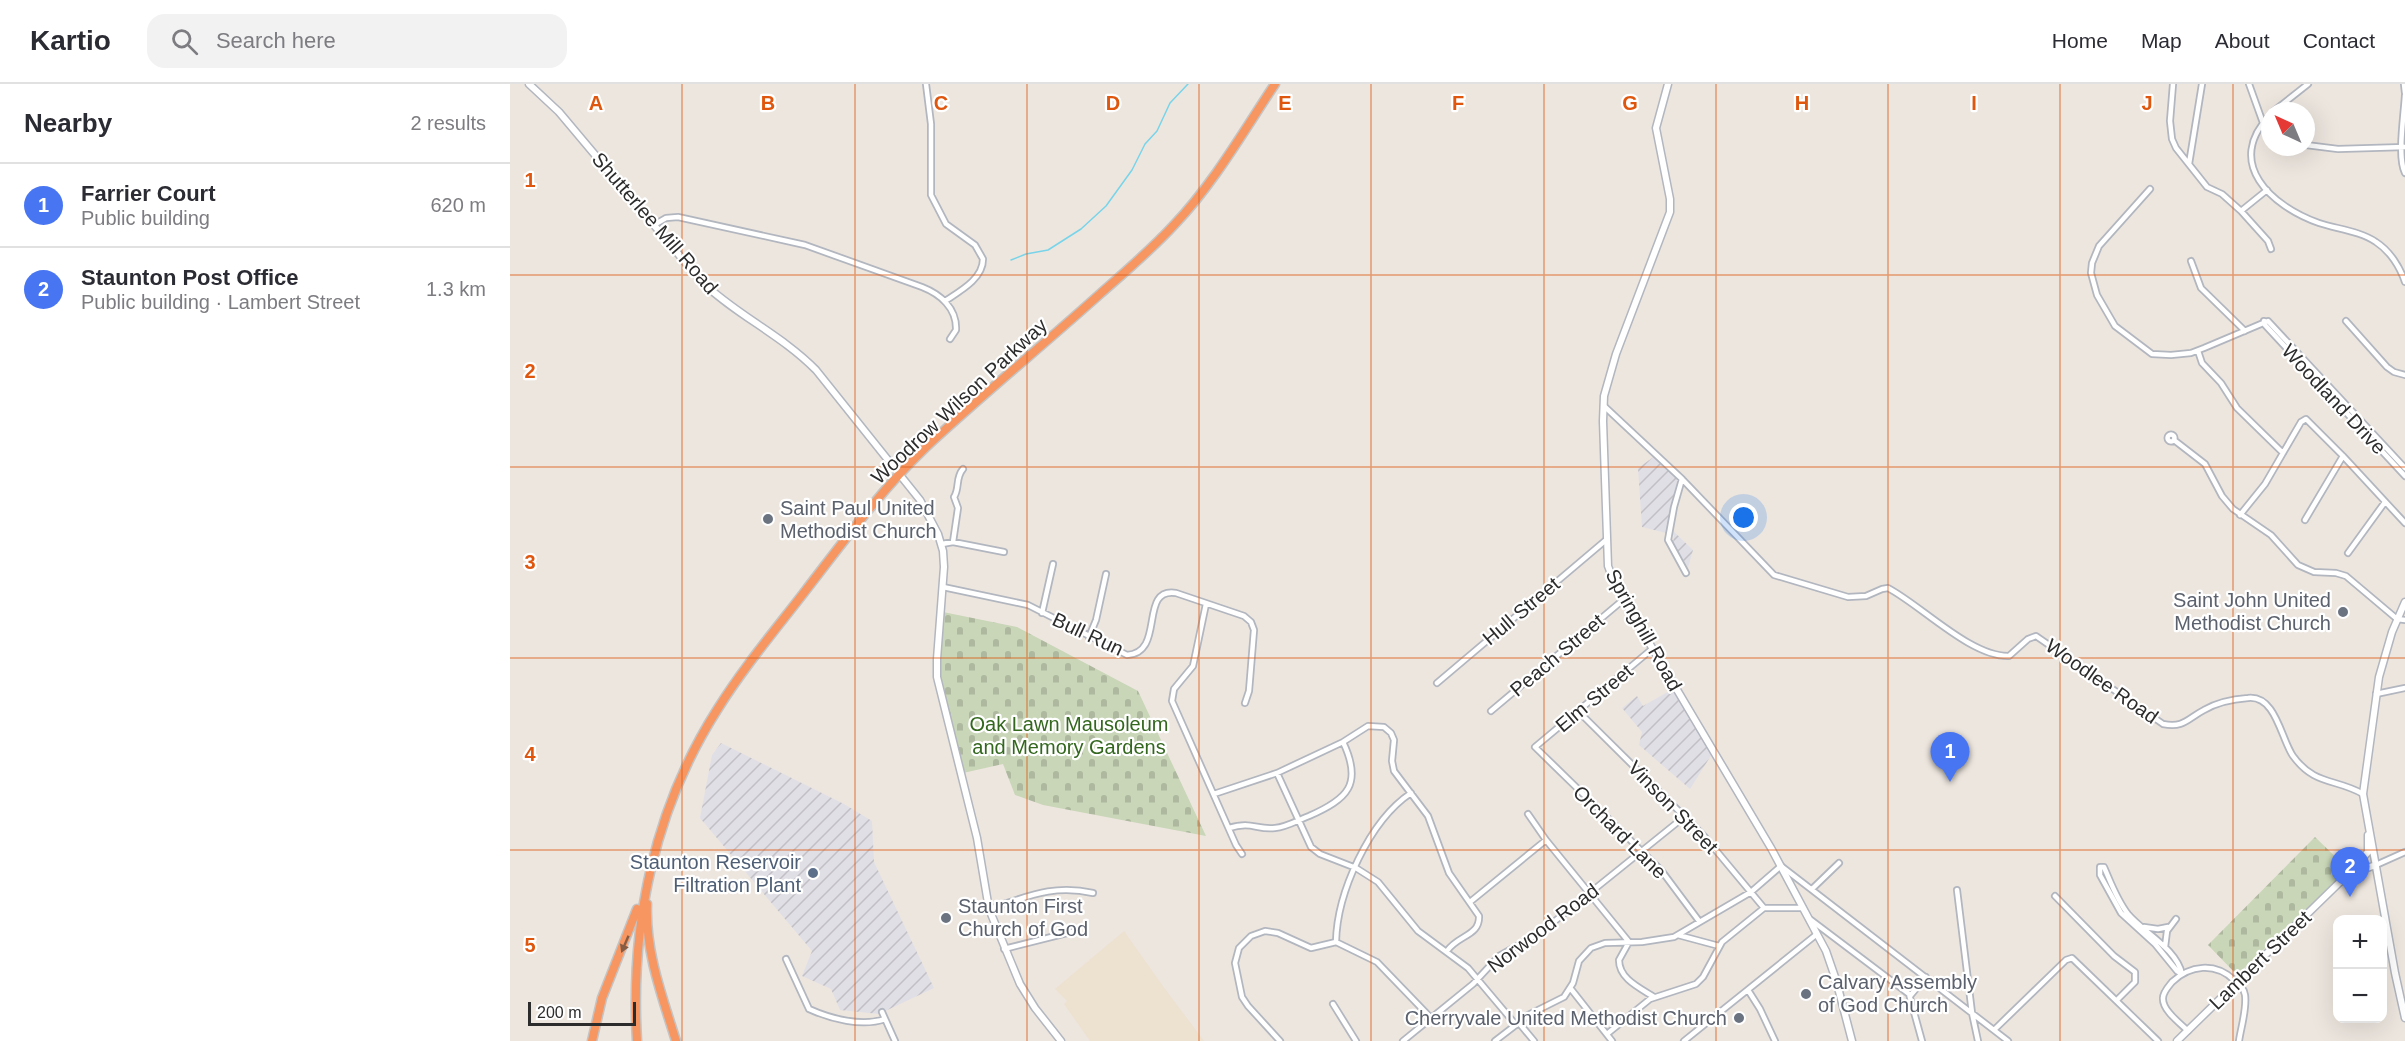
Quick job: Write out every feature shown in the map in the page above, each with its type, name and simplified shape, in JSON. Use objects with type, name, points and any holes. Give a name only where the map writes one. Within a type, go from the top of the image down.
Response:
[{"type":"highway","name":"Woodrow Wilson Parkway","points":[[637,1041],[634,989],[645,888],[656,846],[683,773],[717,709],[746,667],[870,507],[898,475],[927,446],[1170,230],[1206,186],[1275,84]]},
{"type":"highway","points":[[592,1041],[600,1005],[632,926],[646,873],[656,846]]},
{"type":"highway","points":[[656,846],[648,892],[648,939],[653,965],[676,1041]]},
{"type":"street","name":"Shutterlee Mill Road","points":[[529,84],[559,112],[714,293],[800,354],[823,378],[930,517],[942,544],[944,563],[937,677],[977,838],[988,909],[1027,996],[1060,1041]]},
{"type":"street","points":[[926,84],[931,124],[931,195],[948,226],[975,245],[984,261],[972,281],[945,301]]},
{"type":"street","name":"Springhill Road","points":[[1668,84],[1656,128],[1670,199],[1670,212],[1609,372],[1603,406],[1608,569],[1623,600],[1781,866],[1817,934],[1831,965],[1852,1041]]},
{"type":"street","points":[[2174,84],[2170,121],[2172,139],[2176,148],[2207,187],[2222,194],[2241,211],[2268,241],[2271,249]]},
{"type":"street","points":[[2189,164],[2202,84]]},
{"type":"street","points":[[2249,84],[2261,117]]},
{"type":"street","points":[[2285,102],[2308,84]]},
{"type":"street","points":[[2397,84],[2404,86],[2405,94],[2403,147],[2400,156],[2405,173]]},
{"type":"street","points":[[2261,127],[2254,139],[2251,160],[2256,177],[2266,190],[2296,211],[2317,222],[2375,241],[2397,264],[2405,281]]},
{"type":"street","points":[[2315,146],[2338,149],[2403,147]]},
{"type":"street","points":[[2150,189],[2099,246],[2092,263],[2093,284],[2104,310],[2115,326],[2152,354],[2178,355],[2198,351],[2245,332],[2264,321]]},
{"type":"street","points":[[2241,211],[2266,190]]},
{"type":"street","points":[[654,225],[666,218],[678,217],[792,242],[929,289],[945,301],[956,321],[955,333],[950,339]]},
{"type":"street","points":[[2191,261],[2201,288],[2245,332]]},
{"type":"street","name":"Woodland Drive","points":[[2264,321],[2268,321],[2405,468]]},
{"type":"street","name":"Woodland Drive","points":[[2264,321],[2405,476]]},
{"type":"street","points":[[2346,321],[2390,370],[2405,375]]},
{"type":"street","points":[[2198,351],[2203,364],[2221,383],[2237,408],[2283,453]]},
{"type":"street","name":"Woodlee Road","points":[[1603,406],[1610,409],[1682,479],[1776,576],[1852,598],[1866,596],[1888,588],[1964,640],[1999,655],[2009,656],[2028,639],[2036,636],[2163,724],[2181,725],[2211,706],[2255,698],[2270,709],[2290,751],[2307,772],[2321,780],[2349,786],[2363,795]]},
{"type":"street","points":[[2240,515],[2260,491],[2301,422],[2305,419],[2405,523]]},
{"type":"street","points":[[2174,440],[2205,464],[2224,498],[2240,515],[2268,532],[2300,567],[2314,572],[2346,576],[2401,620]]},
{"type":"street","points":[[2305,520],[2343,456]]},
{"type":"street","points":[[953,542],[958,508],[954,497],[958,491],[958,477],[963,469]]},
{"type":"street","points":[[1682,479],[1668,540],[1686,573]]},
{"type":"street","points":[[2348,553],[2385,502]]},
{"type":"street","name":"Hull Street","points":[[1437,683],[1606,540]]},
{"type":"street","points":[[942,544],[953,542],[1004,552]]},
{"type":"street","points":[[1042,613],[1053,564]]},
{"type":"street","points":[[1089,637],[1096,621],[1106,574]]},
{"type":"street","name":"Bull Run","points":[[943,587],[1021,603],[1122,654],[1139,652],[1146,645],[1156,603],[1162,595],[1172,593],[1244,616],[1253,626],[1249,691],[1245,703]]},
{"type":"street","name":"Peach Street","points":[[1491,711],[1623,600]]},
{"type":"street","points":[[2405,602],[2401,620],[2382,666],[2376,694],[2363,795],[2405,1018]]},
{"type":"street","points":[[1206,604],[1194,665],[1174,689],[1172,699],[1236,847],[1242,854]]},
{"type":"street","name":"Elm Street","points":[[1535,747],[1652,649]]},
{"type":"street","points":[[2376,694],[2405,688]]},
{"type":"street","name":"Vinson Street","points":[[1578,711],[1704,836],[1764,908]]},
{"type":"street","points":[[1214,794],[1277,773],[1343,742],[1366,726],[1375,725],[1385,728],[1394,740],[1392,759],[1394,771],[1428,816],[1448,870],[1478,915],[1478,926],[1473,932],[1455,942],[1448,951]]},
{"type":"street","points":[[1229,828],[1244,824],[1275,828],[1330,806],[1347,789],[1352,777],[1353,765],[1343,742]]},
{"type":"street","name":"Orchard Lane","points":[[1535,747],[1664,873],[1699,921]]},
{"type":"street","points":[[1277,773],[1313,849],[1356,868],[1383,888],[1419,932],[1465,965],[1534,1041]]},
{"type":"street","points":[[1336,942],[1342,903],[1356,868],[1383,818],[1410,793]]},
{"type":"street","points":[[1528,814],[1546,840],[1629,942]]},
{"type":"street","name":"Norwood Road","points":[[1403,1041],[1478,979],[1499,956],[1535,936],[1684,817]]},
{"type":"street","points":[[2343,879],[2368,852],[2367,817]]},
{"type":"street","points":[[1470,902],[1546,840]]},
{"type":"street","points":[[2376,866],[2405,852]]},
{"type":"street","points":[[1812,889],[1839,863]]},
{"type":"street","points":[[1495,1041],[1533,1012],[1559,1001],[1571,989],[1579,961],[1590,950],[1605,943],[1660,939],[1678,935],[1751,892],[1781,866],[2008,1041]]},
{"type":"street","name":"Lambert Street","points":[[2177,1041],[2343,879],[2355,872],[2376,866]]},
{"type":"street","points":[[2163,949],[2121,913],[2100,875],[2100,867],[2104,867],[2123,907],[2142,926],[2181,968],[2182,974]]},
{"type":"street","points":[[988,909],[1057,889],[1092,893]]},
{"type":"street","points":[[1957,890],[1972,1013],[1978,1041]]},
{"type":"street","points":[[2055,896],[2114,956],[2135,972],[2135,981],[2116,1000]]},
{"type":"street","points":[[1607,1035],[1654,997],[1696,984],[1703,977],[1719,946],[1764,908],[1803,908]]},
{"type":"street","points":[[1808,918],[1910,996],[1922,1041]]},
{"type":"street","points":[[2163,949],[2166,935],[2176,919]]},
{"type":"street","points":[[2142,926],[2158,929],[2170,926]]},
{"type":"street","points":[[1280,1041],[1243,999],[1238,986],[1235,963],[1239,948],[1251,936],[1265,931],[1278,933],[1309,947],[1317,948],[1336,942],[1377,962],[1431,1018]]},
{"type":"street","points":[[1004,949],[1071,932]]},
{"type":"street","points":[[1684,1041],[1817,934]]},
{"type":"street","points":[[1678,935],[1719,946]]},
{"type":"street","points":[[1629,942],[1619,960],[1620,969],[1629,981],[1654,997]]},
{"type":"street","points":[[1994,1030],[2068,958],[2072,958],[2158,1041]]},
{"type":"street","points":[[786,959],[809,1009],[860,1023],[885,1019]]},
{"type":"street","points":[[2187,1031],[2166,1008],[2163,1000],[2167,987],[2182,974],[2196,968],[2211,968],[2226,973],[2237,982],[2245,995],[2239,1041]]},
{"type":"street","points":[[1910,996],[1926,977]]},
{"type":"street","points":[[1571,989],[1612,1041]]},
{"type":"street","points":[[1748,990],[1775,1041]]},
{"type":"street","points":[[1333,1004],[1356,1041]]},
{"type":"street","points":[[882,1012],[895,1041]]},
{"type":"shaded area","points":[[1655,456],[1678,477],[1668,526],[1693,550],[1688,568],[1673,543],[1674,535],[1642,527],[1638,468]]},
{"type":"shaded area","points":[[1673,689],[1712,754],[1690,789],[1639,745],[1642,732],[1622,708],[1637,696],[1643,706]]},
{"type":"shaded area","name":"Staunton Reservoir Filtration Plant","points":[[721,743],[844,804],[872,821],[874,862],[934,988],[879,1014],[840,1010],[831,989],[802,976],[812,951],[700,818],[712,755]]},
{"type":"shaded area","points":[[1124,931],[1204,1041],[1090,1041],[1064,1004],[1067,1001],[1055,989]]},
{"type":"green space","name":"Oak Lawn Mausoleum and Memory Gardens","points":[[943,612],[1017,627],[1138,691],[1206,836],[1043,805],[1015,795],[1003,764],[963,773],[939,674]]},
{"type":"green space","points":[[2315,837],[2348,869],[2237,975],[2208,945]]},
{"type":"waterway","points":[[1011,260],[1026,254],[1048,250],[1081,229],[1106,206],[1132,170],[1145,144],[1157,131],[1170,103],[1188,84]]},
{"type":"place","name":"Saint Paul United Methodist Church","points":[[768,519]]},
{"type":"place","name":"Saint John United Methodist Church","points":[[2343,612]]},
{"type":"place","name":"Farrier Court","points":[[1950,782]]},
{"type":"place","name":"Staunton Reservoir Filtration Plant","points":[[813,873]]},
{"type":"place","name":"Staunton Post Office","points":[[2350,897]]},
{"type":"place","name":"Staunton First Church of God","points":[[946,918]]},
{"type":"place","name":"Calvary Assembly of God Church","points":[[1806,994]]},
{"type":"place","name":"Cherryvale United Methodist Church","points":[[1739,1018]]}]
